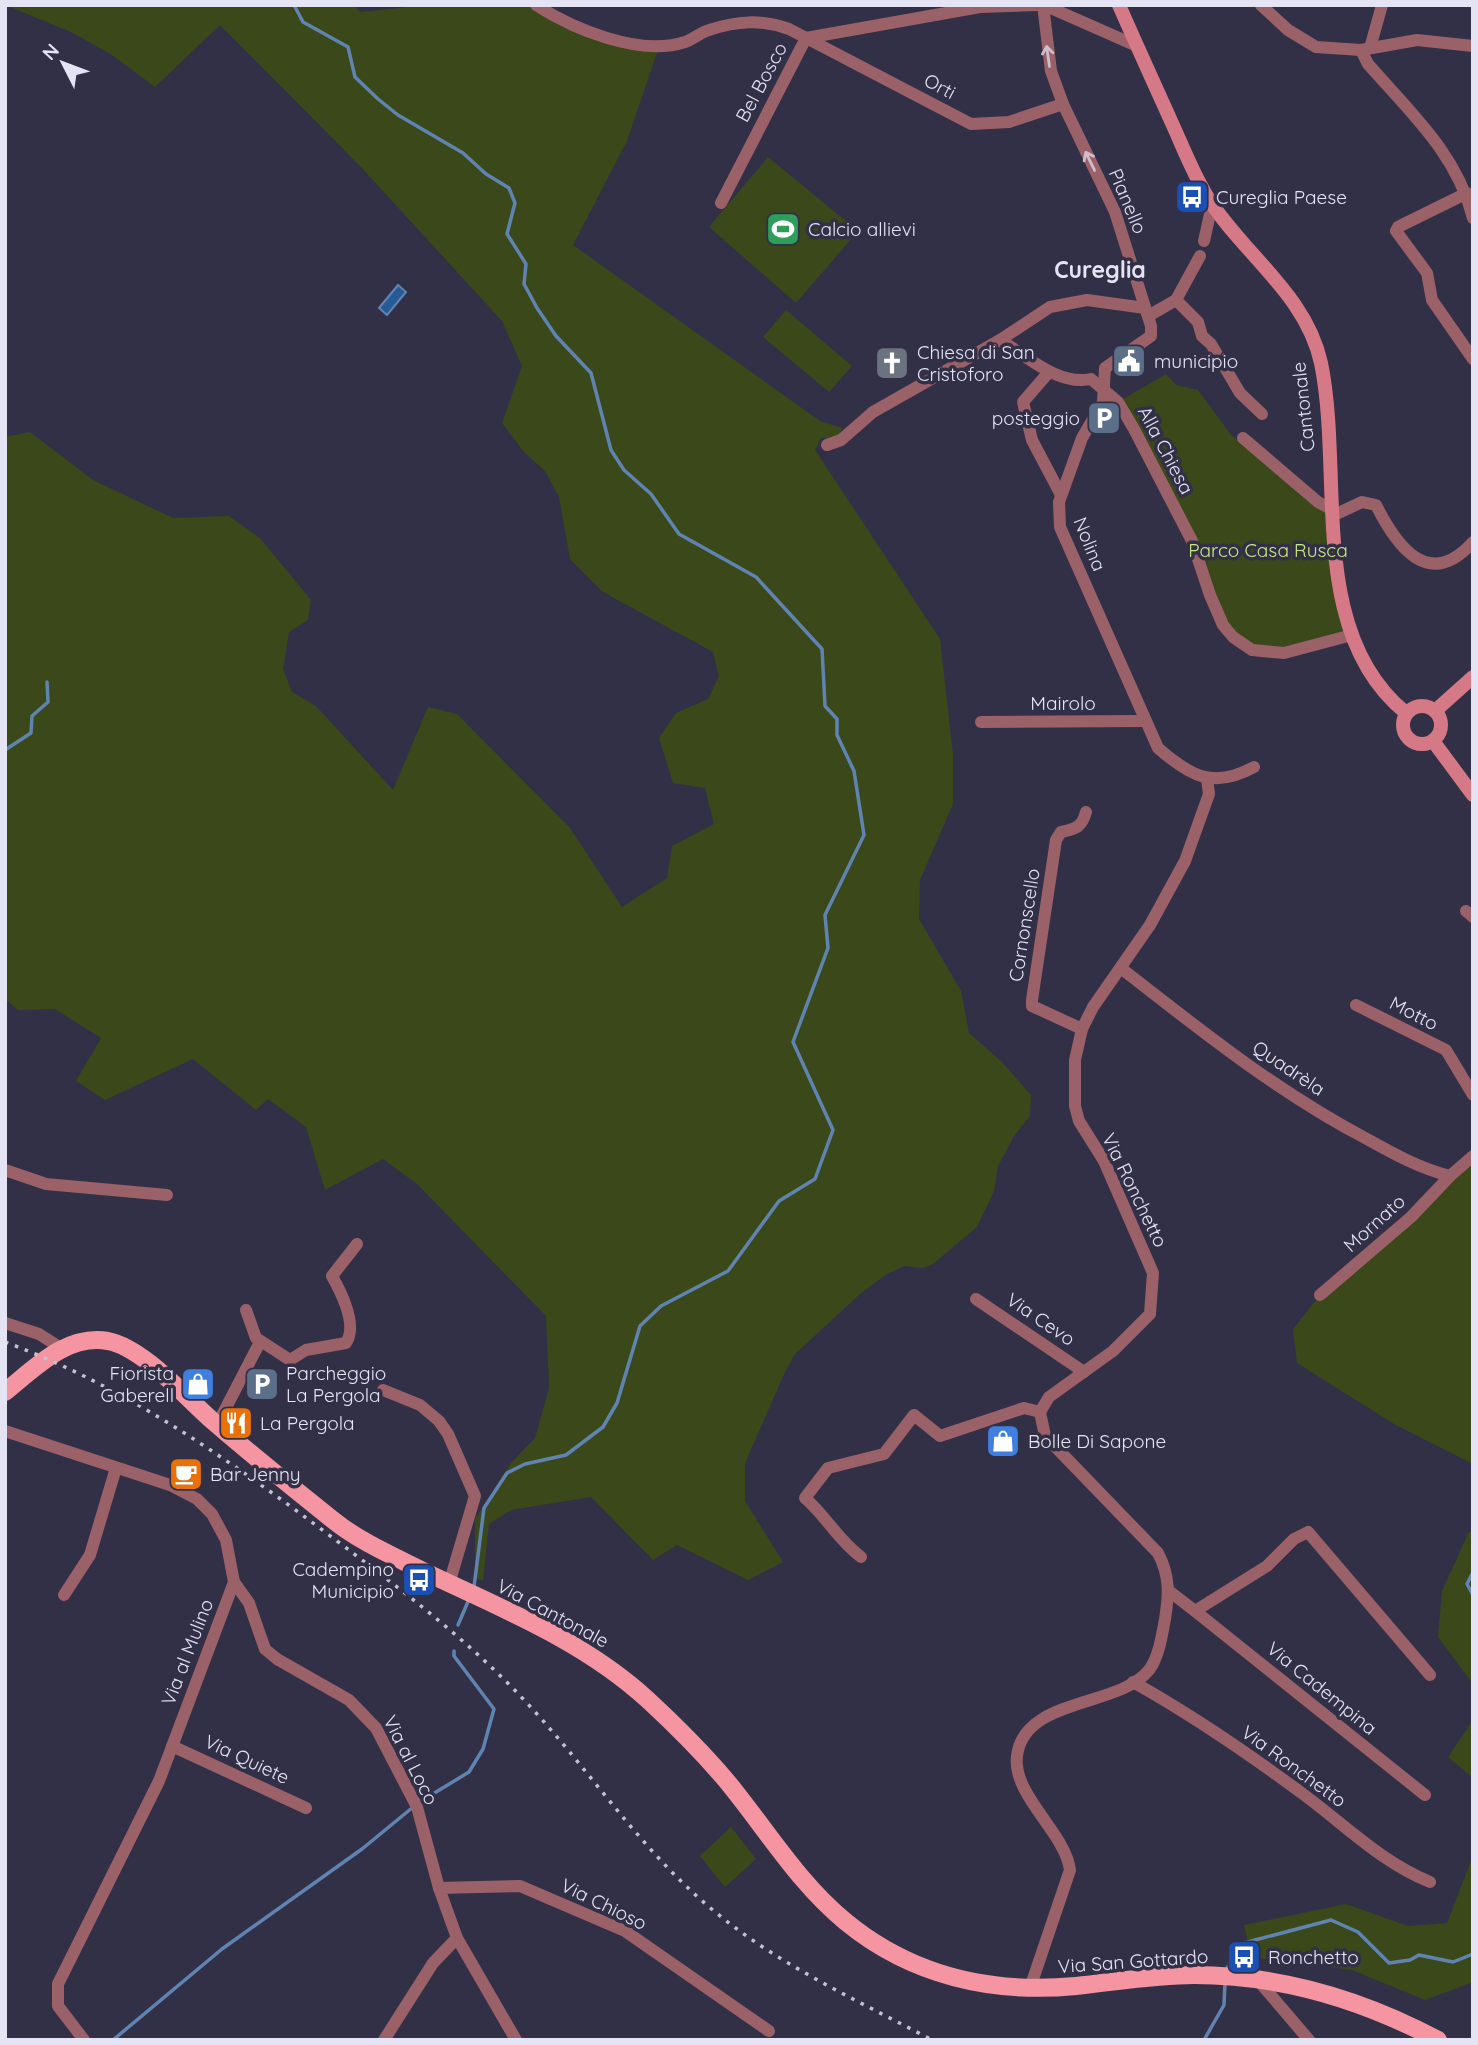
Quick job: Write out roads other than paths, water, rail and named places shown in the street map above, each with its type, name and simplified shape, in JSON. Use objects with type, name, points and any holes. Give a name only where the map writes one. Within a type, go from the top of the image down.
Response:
[{"type":"main road","name":"Via Cantonale","points":[[5,1392],[61,1348],[94,1340],[127,1348],[337,1523],[455,1586],[572,1643],[637,1690],[725,1779],[810,1887],[841,1918],[877,1945],[915,1965],[952,1978],[1030,1988]]},
{"type":"main road","name":"Via San Gottardo","points":[[1030,1988],[1193,1975],[1256,1979],[1313,1989],[1361,2004],[1438,2040]]},
{"type":"street","name":"Orti","points":[[536,5],[600,37],[632,43],[684,42],[708,30],[749,21],[768,22],[806,38],[971,124],[1009,122],[1063,104]]},
{"type":"street","name":"Bel Bosco","points":[[721,203],[806,38],[980,7],[1037,5]]},
{"type":"street","points":[[1044,5],[1137,46]]},
{"type":"street","name":"Pianello","points":[[1044,5],[1051,71],[1063,104],[1115,212],[1148,311]]},
{"type":"street","name":"Cantonale","points":[[1119,5],[1212,205],[1282,288],[1313,339],[1324,387],[1332,512],[1343,601],[1352,635],[1373,680],[1406,713]]},
{"type":"street","points":[[1261,5],[1288,30],[1316,47],[1365,49],[1417,40],[1473,46]]},
{"type":"street","points":[[1382,5],[1365,49],[1368,64],[1449,157],[1467,193],[1473,218]]},
{"type":"street","points":[[1467,193],[1398,227],[1396,231],[1427,273],[1432,300],[1473,359]]},
{"type":"street","points":[[1203,241],[1212,205]]},
{"type":"street","points":[[827,445],[841,440],[873,411],[1000,340],[1050,307],[1087,300],[1148,311],[1176,300],[1200,256]]},
{"type":"street","points":[[1176,300],[1198,323],[1202,335],[1211,344],[1240,393],[1262,414]]},
{"type":"street","name":"Nolina","points":[[1148,311],[1151,336],[1105,368],[1103,402],[1082,438],[1060,495],[1060,527],[1158,748],[1207,778]]},
{"type":"street","points":[[1000,340],[1049,372],[1078,382],[1091,379],[1105,389]]},
{"type":"street","points":[[1049,372],[1023,402],[1032,440],[1060,495]]},
{"type":"street","name":"Alla Chiesa","points":[[1105,389],[1118,402],[1135,429],[1192,541],[1223,625],[1233,636],[1252,650],[1284,653],[1352,635]]},
{"type":"street","points":[[1243,438],[1332,512],[1362,502],[1376,505],[1407,554],[1424,562],[1440,565],[1462,554],[1473,542]]},
{"type":"street","points":[[1435,711],[1473,677]]},
{"type":"street","points":[[1420,706],[1435,711],[1441,723],[1433,741],[1421,744],[1410,740],[1402,724],[1406,713],[1420,706]]},
{"type":"street","name":"Mairolo","points":[[981,722],[1145,721]]},
{"type":"street","points":[[1433,741],[1473,795]]},
{"type":"street","points":[[1082,1029],[1093,1007],[1122,969],[1185,861],[1209,794],[1207,778],[1220,781],[1254,767]]},
{"type":"street","name":"Cornonscello","points":[[1082,1029],[1041,1013],[1032,1006],[1032,1000],[1056,840],[1061,832],[1083,823],[1086,812]]},
{"type":"street","name":"Quadrèla","points":[[1122,969],[1272,1082],[1343,1126],[1423,1169],[1450,1175]]},
{"type":"street","name":"Motto","points":[[1356,1004],[1446,1050],[1473,1095]]},
{"type":"street","name":"Via Ronchetto","points":[[1040,1412],[1049,1397],[1113,1351],[1150,1314],[1153,1273],[1104,1161],[1079,1121],[1074,1087],[1077,1043],[1082,1029]]},
{"type":"street","name":"Mornato","points":[[1320,1295],[1411,1217],[1450,1175],[1473,1156]]},
{"type":"street","points":[[5,1170],[46,1184],[167,1195]]},
{"type":"street","points":[[246,1310],[260,1342],[290,1360],[306,1350],[349,1340],[351,1327],[342,1293],[332,1276],[357,1244]]},
{"type":"street","name":"Via Cevo","points":[[976,1298],[1084,1371]]},
{"type":"street","points":[[5,1323],[39,1334],[61,1348]]},
{"type":"street","points":[[217,1425],[260,1342]]},
{"type":"street","points":[[383,1390],[420,1405],[439,1421],[475,1496],[455,1586]]},
{"type":"street","points":[[861,1557],[842,1542],[825,1515],[805,1498],[828,1468],[884,1454],[914,1415],[940,1436],[1024,1408],[1040,1412],[1045,1436],[1157,1553],[1166,1569],[1169,1591],[1162,1638],[1149,1670],[1133,1682],[1044,1718],[1029,1730],[1018,1748],[1016,1758],[1020,1779],[1066,1856],[1070,1870],[1030,1988]]},
{"type":"street","name":"Via al Mulino","points":[[5,1431],[186,1492],[205,1506],[226,1540],[234,1582],[145,1813],[61,1977],[56,1996],[58,2006],[84,2040]]},
{"type":"street","points":[[64,1595],[90,1555],[116,1468]]},
{"type":"street","points":[[1169,1591],[1195,1611],[1266,1566],[1294,1539],[1308,1532],[1430,1675]]},
{"type":"street","name":"Via al Loco","points":[[234,1582],[249,1603],[265,1649],[360,1709],[376,1728],[416,1804],[439,1888],[457,1938],[516,2040]]},
{"type":"street","name":"Via Cadempina","points":[[1195,1611],[1425,1795]]},
{"type":"street","name":"Via Ronchetto","points":[[1133,1682],[1182,1709],[1259,1763],[1401,1870],[1430,1882]]},
{"type":"street","name":"Via Quiete","points":[[172,1746],[306,1808]]},
{"type":"street","name":"Via Chioso","points":[[439,1888],[520,1886],[625,1931],[769,2031]]},
{"type":"street","points":[[384,2040],[433,1963],[457,1938]]},
{"type":"street","points":[[1256,1979],[1309,2040]]},
{"type":"water","points":[[398,285],[406,292],[387,315],[379,308]]},
{"type":"waterway","points":[[294,5],[303,22],[348,47],[355,77],[378,99],[398,115],[463,153],[486,174],[509,188],[515,203],[507,234],[526,264],[524,284],[556,336],[591,373],[611,450],[624,470],[651,494],[679,534],[756,577],[822,649],[825,706],[837,719],[837,735],[854,771],[864,835],[825,915],[828,948],[793,1042],[833,1130],[815,1179],[779,1201],[728,1271],[661,1306],[640,1326],[617,1403],[603,1427],[566,1455],[525,1464],[507,1473],[484,1508],[474,1587]]},
{"type":"waterway","points":[[5,750],[31,733],[32,716],[48,702],[47,682]]},
{"type":"waterway","points":[[1473,1572],[1467,1584],[1473,1595]]},
{"type":"waterway","points":[[458,1625],[470,1597]]},
{"type":"waterway","points":[[113,2040],[222,1949],[362,1849],[418,1803],[469,1772],[483,1749],[494,1709],[454,1656],[454,1651]]},
{"type":"waterway","points":[[1225,1972],[1240,1944],[1331,1920],[1358,1932],[1389,1963],[1410,1960],[1419,1955],[1453,1962],[1473,1954]]},
{"type":"waterway","points":[[1204,2040],[1224,2005],[1225,1983]]},
{"type":"railway","points":[[5,1342],[94,1381],[137,1404],[219,1455],[337,1541],[435,1617],[504,1679],[549,1727],[663,1863],[714,1911],[739,1931],[792,1965],[932,2040]]},
{"type":"place","name":"Cureglia Paese","points":[[1192,197]]},
{"type":"place","name":"Calcio allievi","points":[[783,229]]},
{"type":"place","name":"municipio","points":[[1129,361]]},
{"type":"place","name":"Chiesa di San Cristoforo","points":[[892,363]]},
{"type":"place","name":"posteggio","points":[[1104,418]]},
{"type":"place","name":"Fiorista Gaberell","points":[[198,1384]]},
{"type":"place","name":"Parcheggio La Pergola","points":[[262,1384]]},
{"type":"place","name":"La Pergola","points":[[236,1423]]},
{"type":"place","name":"Bolle Di Sapone","points":[[1003,1441]]},
{"type":"place","name":"Bar Jenny","points":[[186,1474]]},
{"type":"place","name":"Cadempino Municipio","points":[[419,1580]]},
{"type":"place","name":"Ronchetto","points":[[1244,1957]]},
{"type":"district","name":"Cureglia","points":[[1100,269]]},
{"type":"park label","name":"Parco Casa Rusca","points":[[1268,550]]}]
